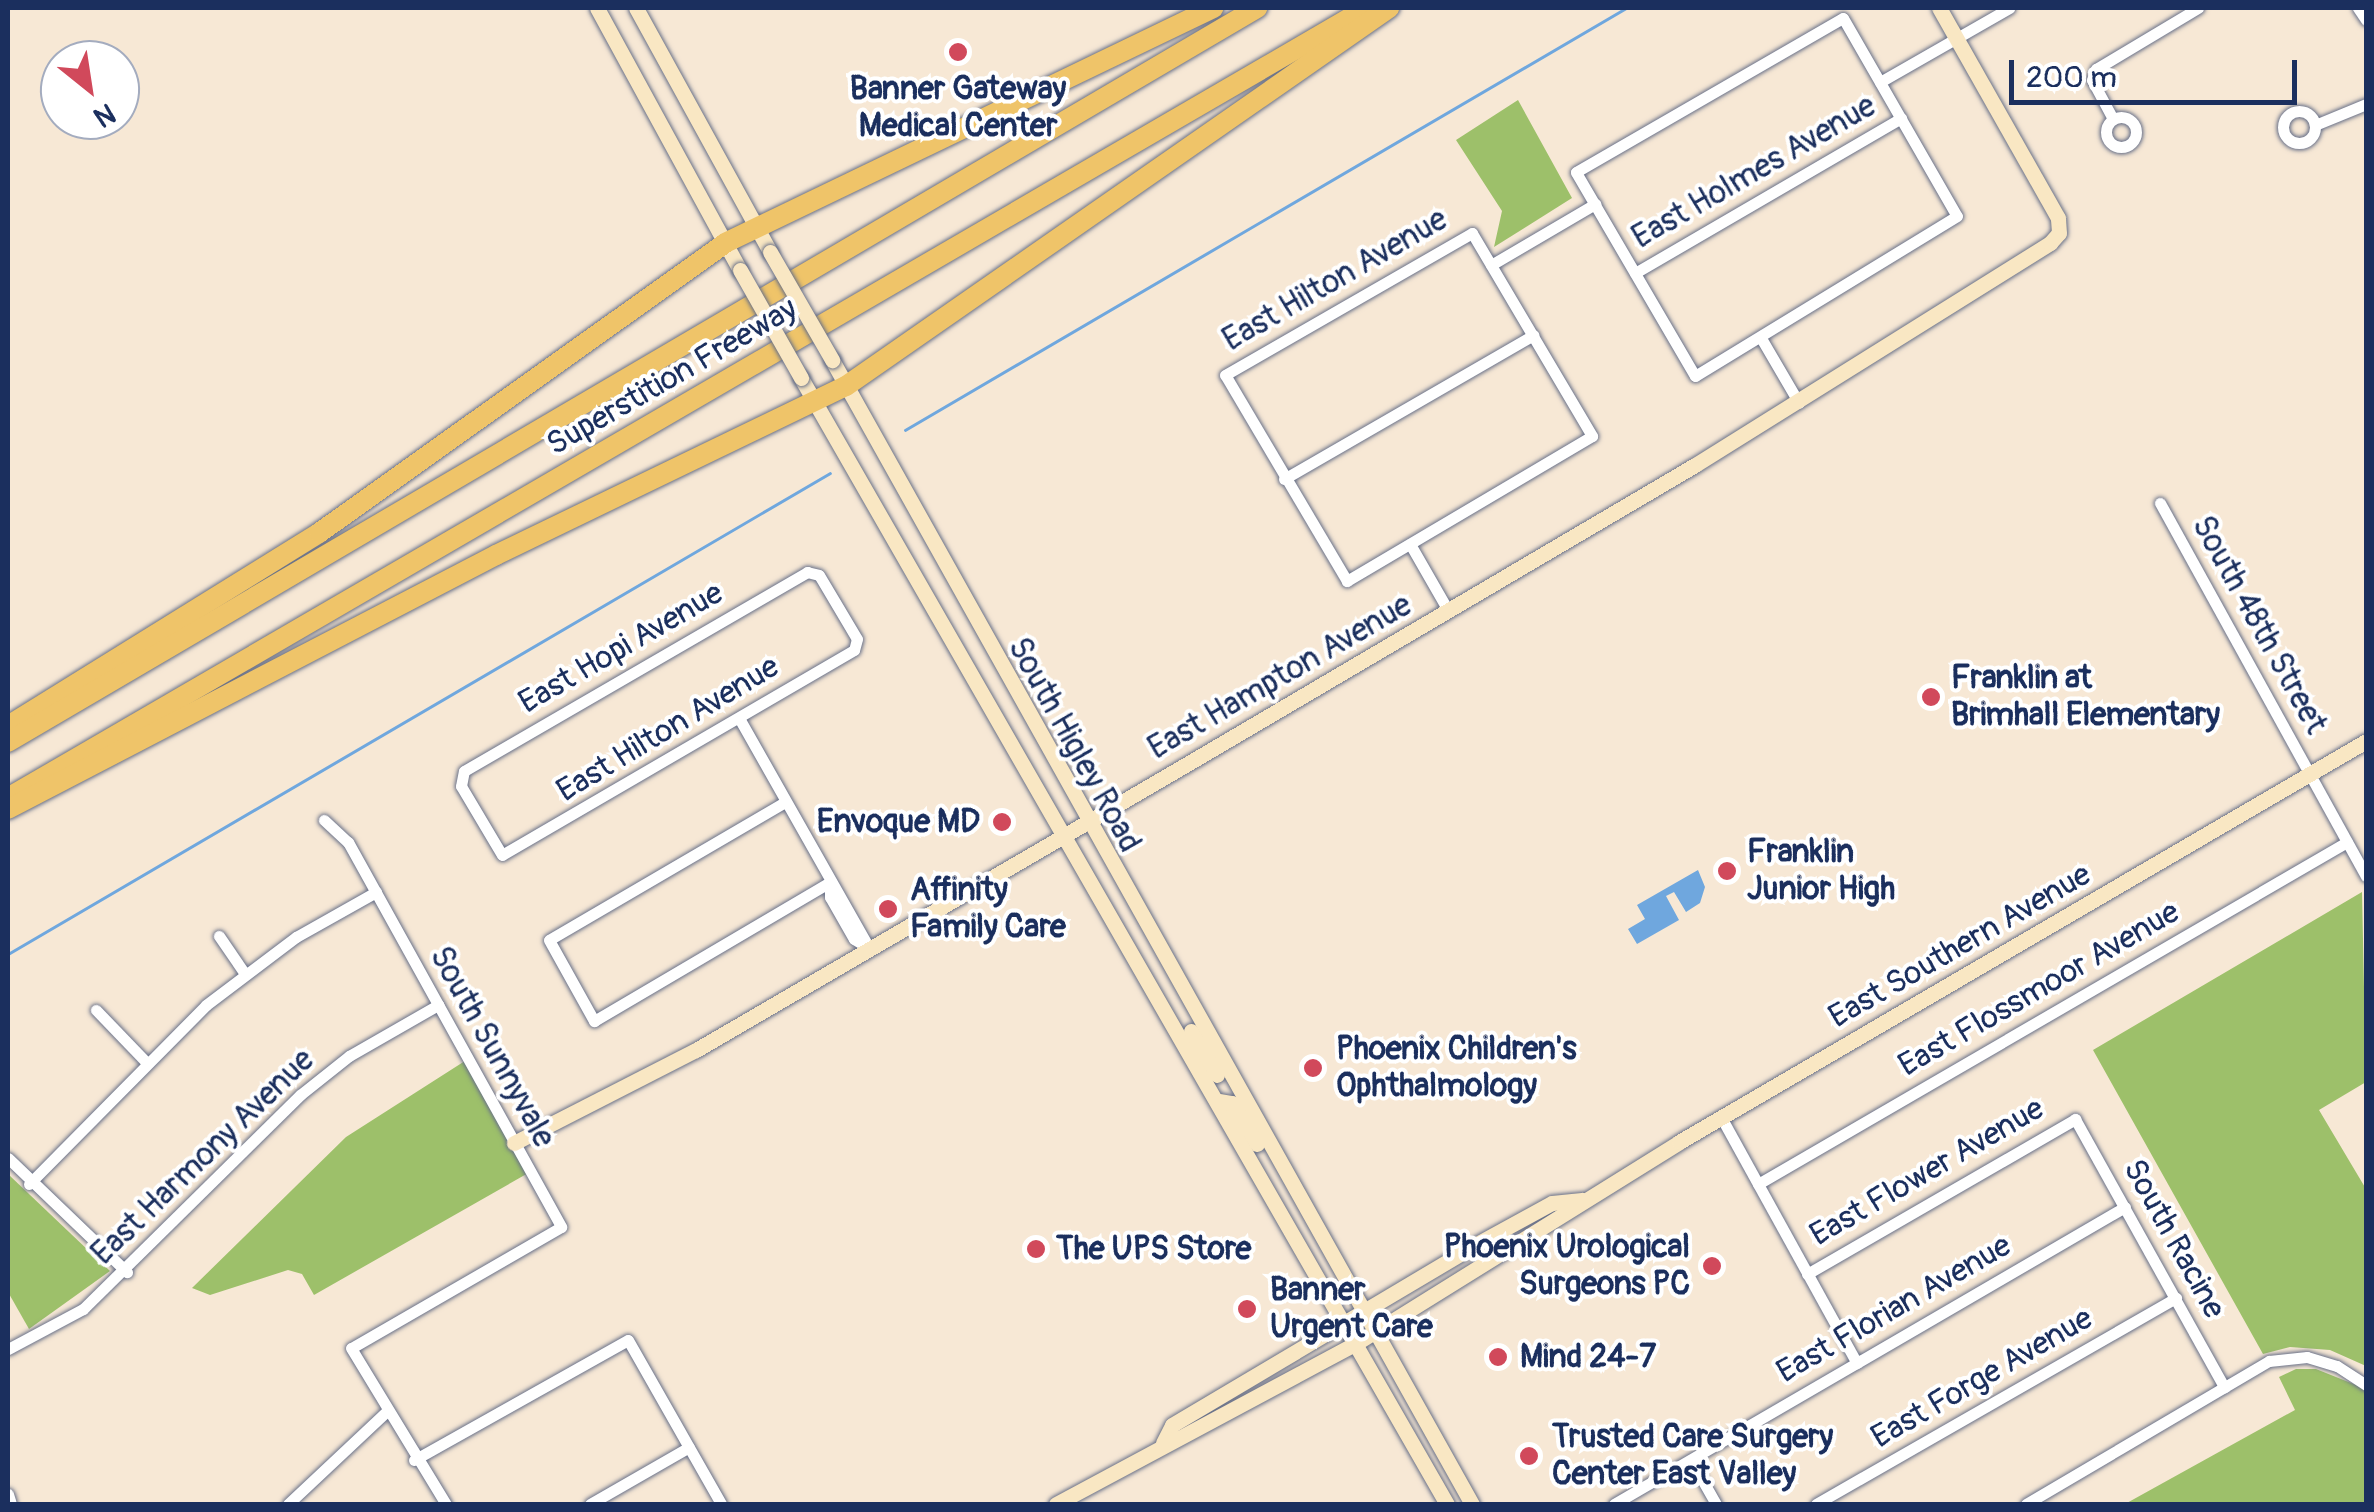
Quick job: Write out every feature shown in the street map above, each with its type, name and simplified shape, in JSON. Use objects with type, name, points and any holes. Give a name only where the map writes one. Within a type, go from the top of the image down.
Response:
[{"type":"highway","points":[[8,726],[320,534],[725,243],[1212,8]]},
{"type":"highway","name":"Superstition Freeway","points":[[8,742],[1258,8]]},
{"type":"highway","name":"Superstition Freeway","points":[[8,798],[1368,8]]},
{"type":"highway","points":[[8,810],[479,564],[846,386],[1389,8]]},
{"type":"main road","name":"South Higley Road","points":[[597,8],[626,70],[814,403],[1067,834],[1447,1504]]},
{"type":"main road","name":"South Higley Road","points":[[636,8],[974,623],[1472,1504]]},
{"type":"main road","points":[[1939,8],[1957,39]]},
{"type":"main road","name":"East Hampton Avenue","points":[[514,1143],[696,1050],[1448,610],[1799,402],[2059,233],[2058,218],[1957,39]]},
{"type":"main road","points":[[889,527],[911,545],[955,616],[974,623]]},
{"type":"main road","name":"East Southern Avenue","points":[[1056,1504],[1164,1443],[1188,1439],[1355,1344],[1561,1220],[1582,1200],[1720,1117],[2366,741]]},
{"type":"main road","points":[[1174,1022],[1191,1031],[1219,1080],[1233,1083]]},
{"type":"main road","points":[[1219,1102],[1232,1103],[1264,1155],[1284,1171]]},
{"type":"main road","name":"East Southern Avenue","points":[[1164,1443],[1172,1425],[1364,1310],[1552,1203],[1582,1200]]},
{"type":"street","name":"East Holmes Avenue","points":[[1880,82],[2009,8]]},
{"type":"street","points":[[2114,119],[2092,80],[2096,69],[2198,8]]},
{"type":"street","points":[[2358,8],[2366,20]]},
{"type":"street","points":[[1843,18],[1880,82],[1957,216],[1695,376],[1576,172],[1843,18]]},
{"type":"street","points":[[2315,126],[2366,104]]},
{"type":"street","name":"East Holmes Avenue","points":[[1635,274],[1901,118]]},
{"type":"street","points":[[1532,335],[1284,479],[1347,581],[1592,436],[1491,265],[1595,204]]},
{"type":"street","name":"East Hilton Avenue","points":[[1284,479],[1225,375],[1472,233],[1491,265]]},
{"type":"street","points":[[1761,338],[1799,402]]},
{"type":"street","name":"South 48th Street","points":[[2160,503],[2366,876]]},
{"type":"street","points":[[1410,544],[1448,610]]},
{"type":"street","name":"East Hilton Avenue","points":[[502,855],[859,644],[812,571]]},
{"type":"street","name":"East Hopi Avenue","points":[[502,855],[460,778],[812,571]]},
{"type":"street","points":[[739,718],[869,948]]},
{"type":"street","points":[[786,802],[550,940],[594,1021],[830,882]]},
{"type":"street","name":"South Sunnyvale","points":[[324,820],[348,842],[561,1227],[351,1348],[386,1412]]},
{"type":"street","name":"East Flossmoor Avenue","points":[[1758,1184],[2347,842]]},
{"type":"street","points":[[29,1184],[148,1063],[245,974],[376,892]]},
{"type":"street","points":[[219,936],[245,974]]},
{"type":"street","name":"East Harmony Avenue","points":[[8,1349],[83,1309],[126,1272],[300,1095],[349,1056],[438,1005]]},
{"type":"street","points":[[96,1010],[148,1063]]},
{"type":"street","points":[[1720,1117],[1857,1363]]},
{"type":"street","name":"South Racine","points":[[2075,1119],[2224,1387]]},
{"type":"street","name":"East Flower Avenue","points":[[1807,1274],[2075,1119]]},
{"type":"street","points":[[8,1158],[29,1184],[126,1272]]},
{"type":"street","name":"East Florian Avenue","points":[[1614,1504],[2126,1207]]},
{"type":"street","name":"East Forge Avenue","points":[[1816,1504],[2176,1298]]},
{"type":"street","points":[[414,1460],[628,1340],[721,1504]]},
{"type":"street","points":[[2026,1504],[2269,1361],[2307,1357],[2366,1385]]},
{"type":"street","points":[[288,1504],[329,1459],[386,1412],[446,1504]]},
{"type":"street","points":[[590,1504],[689,1447]]},
{"type":"street","points":[[1691,1460],[1716,1504]]},
{"type":"street","points":[[8,1494],[11,1504]]},
{"type":"green space","points":[[1518,100],[1572,198],[1494,247],[1502,211],[1456,140]]},
{"type":"green space","points":[[2362,892],[2366,1082],[2319,1110],[2366,1189],[2366,1366],[2330,1350],[2290,1347],[2263,1354],[2093,1050]]},
{"type":"green space","points":[[468,1059],[530,1172],[314,1295],[302,1274],[288,1270],[210,1295],[192,1288],[346,1137]]},
{"type":"green space","points":[[8,1174],[110,1271],[29,1329],[8,1292]]},
{"type":"green space","points":[[2296,1369],[2316,1369],[2366,1389],[2366,1504],[2125,1504],[2295,1410],[2279,1377]]},
{"type":"water","points":[[1698,870],[1705,887],[1700,903],[1686,912],[1674,892],[1666,896],[1679,920],[1637,944],[1628,929],[1645,919],[1637,905]]},
{"type":"waterway","points":[[905,430],[1626,8]]},
{"type":"waterway","points":[[8,954],[830,473]]},
{"type":"place","name":"Banner Gateway Medical Center","points":[[958,52]]},
{"type":"place","name":"Franklin at Brimhall Elementary","points":[[1931,697]]},
{"type":"place","name":"Envoque MD","points":[[1002,822]]},
{"type":"place","name":"Franklin Junior High","points":[[1727,871]]},
{"type":"place","name":"Affinity Family Care","points":[[888,909]]},
{"type":"place","name":"Phoenix Children's Ophthalmology","points":[[1313,1068]]},
{"type":"place","name":"The UPS Store","points":[[1036,1249]]},
{"type":"place","name":"Phoenix Urological Surgeons PC","points":[[1712,1266]]},
{"type":"place","name":"Banner Urgent Care","points":[[1247,1309]]},
{"type":"place","name":"Mind 24-7","points":[[1498,1357]]},
{"type":"place","name":"Trusted Care Surgery Center East Valley","points":[[1529,1456]]}]
